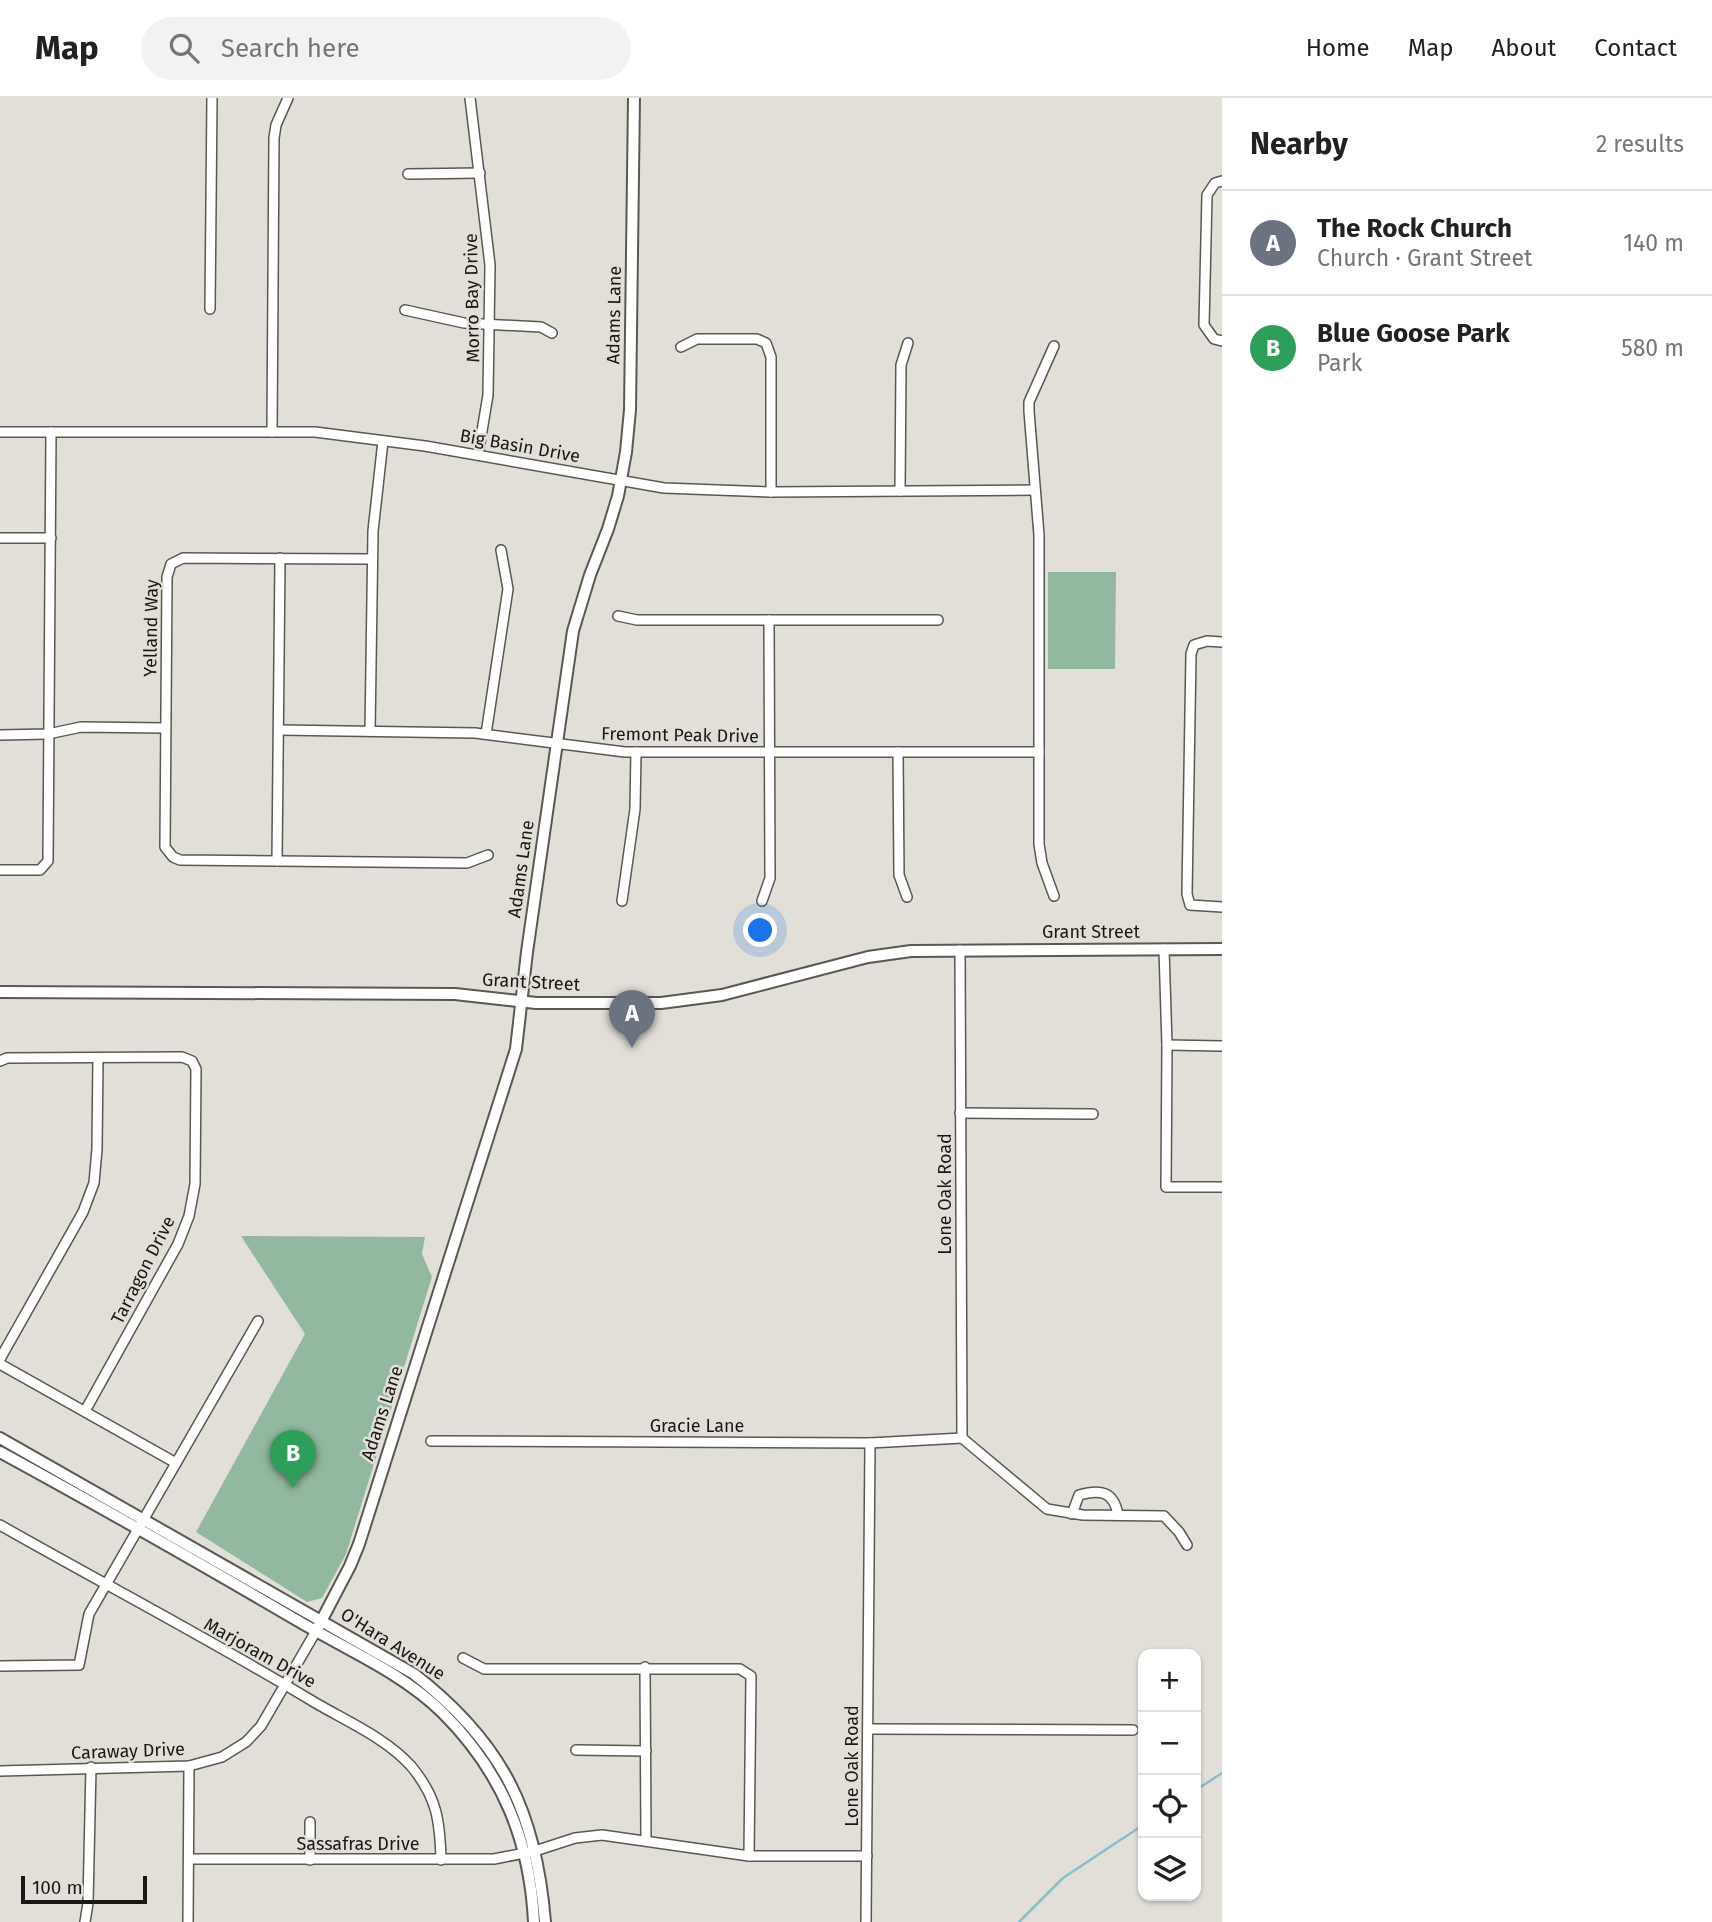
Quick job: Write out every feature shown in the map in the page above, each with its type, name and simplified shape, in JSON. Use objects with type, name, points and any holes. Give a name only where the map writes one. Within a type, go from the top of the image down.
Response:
[{"type":"street","points":[[210,309],[212,98]]},
{"type":"street","points":[[272,432],[274,138],[276,125],[288,98]]},
{"type":"street","name":"Morro Bay Drive","points":[[470,98],[491,265],[487,412],[478,455]]},
{"type":"street","name":"Adams Lane","points":[[319,1626],[363,1534],[512,1064],[573,631],[611,519],[621,480],[630,410],[634,98]]},
{"type":"street","points":[[408,174],[480,173]]},
{"type":"street","points":[[1218,340],[1204,325],[1207,195],[1214,183],[1222,181]]},
{"type":"street","points":[[405,310],[464,323],[541,327],[552,333]]},
{"type":"street","points":[[681,346],[697,339],[757,339],[766,344],[771,357],[771,492]]},
{"type":"street","points":[[900,491],[901,365],[908,343]]},
{"type":"street","points":[[1054,896],[1041,863],[1039,844],[1039,535],[1028,421],[1029,402],[1055,346]]},
{"type":"street","name":"Big Basin Drive","points":[[0,432],[315,432],[478,455],[692,491],[1035,490]]},
{"type":"street","points":[[0,870],[40,870],[48,861],[51,432]]},
{"type":"street","points":[[370,731],[374,513],[383,441]]},
{"type":"street","points":[[0,538],[51,538]]},
{"type":"street","points":[[486,734],[508,590],[501,550]]},
{"type":"street","name":"Yelland Way","points":[[277,861],[180,860],[168,853],[164,842],[167,577],[172,564],[183,558],[372,559]]},
{"type":"street","points":[[280,558],[277,861],[467,863],[488,855]]},
{"type":"street","points":[[618,616],[637,620],[938,620]]},
{"type":"street","points":[[762,901],[769,878],[769,620]]},
{"type":"street","points":[[1222,642],[1207,641],[1194,645],[1191,654],[1187,894],[1191,905],[1222,907]]},
{"type":"street","points":[[0,734],[48,734],[81,727],[165,728]]},
{"type":"street","name":"Fremont Peak Drive","points":[[279,730],[486,734],[636,752],[1039,752]]},
{"type":"street","points":[[622,901],[635,809],[636,752]]},
{"type":"street","points":[[898,752],[899,875],[907,897]]},
{"type":"street","name":"Grant Street","points":[[0,992],[455,994],[521,1002],[661,1003],[722,995],[867,957],[911,951],[1222,949]]},
{"type":"street","name":"Lone Oak Road","points":[[960,950],[962,1438]]},
{"type":"street","points":[[1164,950],[1167,1045],[1166,1186],[1222,1187]]},
{"type":"street","points":[[1167,1045],[1222,1046]]},
{"type":"street","name":"Tarragon Drive","points":[[85,1411],[178,1244],[189,1216],[195,1184],[196,1069],[192,1061],[182,1057],[98,1058]]},
{"type":"street","points":[[4,1060],[98,1058],[97,1149],[93,1183],[83,1212],[0,1362],[176,1463]]},
{"type":"street","points":[[960,1113],[1093,1114]]},
{"type":"street","points":[[0,1666],[79,1665],[89,1614],[258,1321]]},
{"type":"street","name":"O'Hara Avenue","points":[[0,1438],[141,1524],[319,1626],[414,1674],[449,1702],[476,1732],[518,1796],[531,1852],[541,1880],[545,1922]]},
{"type":"street","points":[[962,1438],[1047,1509],[1072,1514],[1164,1516],[1187,1545]]},
{"type":"street","name":"Gracie Lane","points":[[431,1441],[870,1443],[962,1438]]},
{"type":"street","name":"Lone Oak Road","points":[[866,1922],[870,1443]]},
{"type":"street","name":"O'Hara Avenue","points":[[0,1452],[141,1524]]},
{"type":"street","points":[[1072,1514],[1079,1495],[1092,1491],[1102,1492],[1116,1503],[1118,1515]]},
{"type":"street","name":"Marjoram Drive","points":[[0,1525],[286,1684],[380,1741],[410,1766],[430,1795],[440,1822],[441,1860]]},
{"type":"street","name":"Caraway Drive","points":[[0,1771],[189,1766],[222,1756],[246,1742],[261,1726],[319,1626]]},
{"type":"street","points":[[463,1658],[484,1669],[740,1669],[751,1676],[749,1856]]},
{"type":"street","points":[[645,1667],[646,1840]]},
{"type":"street","points":[[868,1729],[1133,1730]]},
{"type":"street","points":[[576,1750],[646,1751]]},
{"type":"street","points":[[188,1922],[189,1766]]},
{"type":"street","points":[[85,1922],[88,1903],[91,1767]]},
{"type":"street","points":[[310,1822],[310,1860]]},
{"type":"street","name":"Sassafras Drive","points":[[189,1859],[494,1859],[531,1852],[575,1838],[602,1835],[749,1856],[867,1856]]},
{"type":"street","name":"O'Hara Avenue","points":[[531,1852],[534,1922]]},
{"type":"green space","points":[[1048,572],[1116,572],[1115,669],[1048,669]]},
{"type":"green space","points":[[241,1236],[425,1237],[422,1254],[432,1277],[346,1554],[322,1598],[307,1602],[196,1532],[305,1334]]},
{"type":"waterway","points":[[1201,1787],[1222,1773]]},
{"type":"waterway","points":[[1019,1922],[1063,1878],[1138,1828]]},
{"type":"place","name":"The Rock Church","points":[[632,1048]]},
{"type":"place","name":"Blue Goose Park","points":[[293,1488]]}]
